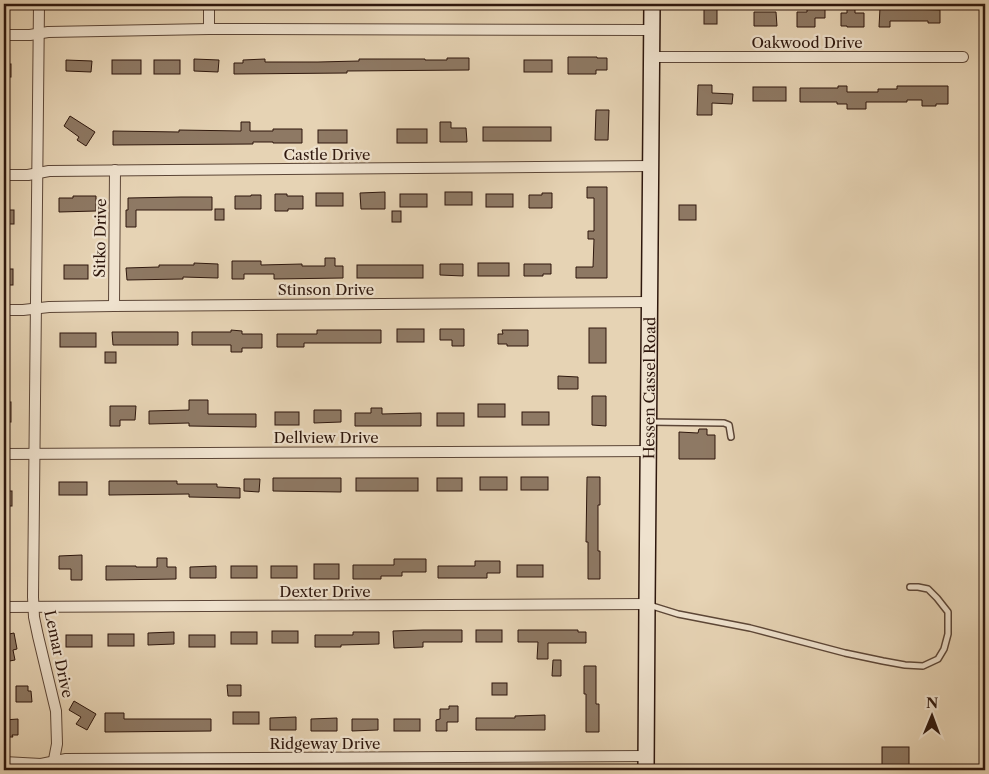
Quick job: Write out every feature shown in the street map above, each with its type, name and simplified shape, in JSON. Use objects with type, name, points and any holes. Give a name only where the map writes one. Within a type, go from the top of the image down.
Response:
[{"type":"main road","name":"Hessen Cassel Road","points":[[646,763],[652,4]]},
{"type":"street","name":"Lemar Drive","points":[[39,4],[33,607],[56,711],[57,744],[53,766]]},
{"type":"street","points":[[209,4],[209,29]]},
{"type":"street","points":[[4,35],[30,35],[48,32],[209,29],[652,30]]},
{"type":"street","name":"Oakwood Drive","points":[[652,57],[963,57]]},
{"type":"street","name":"Castle Drive","points":[[4,175],[28,175],[49,171],[116,170],[651,166]]},
{"type":"street","name":"Sitko Drive","points":[[114,306],[116,170]]},
{"type":"street","name":"Stinson Drive","points":[[4,310],[114,306],[650,302]]},
{"type":"street","name":"Dellview Drive","points":[[4,454],[648,451]]},
{"type":"street","name":"Dexter Drive","points":[[4,607],[646,604]]},
{"type":"street","name":"Ridgeway Drive","points":[[4,762],[53,766],[66,759],[646,763]]},
{"type":"lane","points":[[649,422],[724,423],[729,425],[732,436]]},
{"type":"lane","points":[[646,604],[678,614],[750,628],[873,659],[905,665],[923,666],[938,659],[944,649],[948,634],[948,612],[928,589],[910,587]]},
{"type":"building","points":[[704,4],[717,4],[717,24],[704,24]]},
{"type":"building","points":[[847,7],[855,7],[855,13],[864,13],[864,27],[841,26],[841,13],[847,13]]},
{"type":"building","points":[[807,8],[825,8],[825,18],[815,18],[815,27],[797,27],[797,12],[807,12]]},
{"type":"building","points":[[880,8],[940,10],[940,23],[928,23],[928,21],[890,21],[890,27],[879,27]]},
{"type":"building","points":[[754,12],[776,12],[777,26],[754,26]]},
{"type":"building","points":[[568,57],[607,58],[607,70],[596,70],[596,74],[568,74]]},
{"type":"building","points":[[447,58],[469,58],[469,70],[234,74],[234,63],[243,63],[243,60],[265,59],[265,62],[318,62],[359,61],[359,59],[447,60]]},
{"type":"building","points":[[194,59],[219,60],[218,72],[194,71]]},
{"type":"building","points":[[66,60],[92,61],[91,72],[66,71]]},
{"type":"building","points":[[112,60],[141,60],[141,74],[112,74]]},
{"type":"building","points":[[154,60],[180,60],[180,74],[154,74]]},
{"type":"building","points":[[524,60],[552,60],[552,72],[524,72]]},
{"type":"building","points":[[4,64],[11,64],[11,77],[4,77]]},
{"type":"building","points":[[698,85],[712,85],[712,93],[733,94],[732,104],[712,103],[712,115],[697,115]]},
{"type":"building","points":[[838,86],[847,86],[847,92],[878,92],[878,89],[897,89],[897,86],[948,86],[948,104],[922,106],[922,100],[866,102],[866,109],[847,109],[847,104],[837,104],[837,102],[800,102],[800,88],[838,88]]},
{"type":"building","points":[[753,87],[786,87],[786,101],[753,101]]},
{"type":"building","points":[[596,110],[609,110],[608,140],[595,140]]},
{"type":"building","points":[[70,116],[95,132],[86,146],[77,140],[79,137],[64,126]]},
{"type":"building","points":[[241,122],[250,122],[250,131],[302,129],[302,143],[253,142],[253,144],[113,145],[113,131],[241,131]]},
{"type":"building","points":[[440,122],[451,122],[451,128],[466,128],[467,142],[440,142]]},
{"type":"building","points":[[483,127],[551,127],[551,141],[483,141]]},
{"type":"building","points":[[397,129],[427,129],[427,143],[397,143]]},
{"type":"building","points":[[318,130],[347,130],[347,143],[318,143]]},
{"type":"building","points":[[587,187],[607,187],[607,278],[576,278],[576,267],[593,267],[594,239],[588,239],[588,231],[594,231],[594,198],[587,198]]},
{"type":"building","points":[[385,192],[385,209],[361,209],[360,193]]},
{"type":"building","points":[[445,192],[472,192],[472,205],[445,205]]},
{"type":"building","points":[[316,193],[343,193],[343,206],[316,206]]},
{"type":"building","points":[[542,193],[552,193],[552,208],[529,208],[529,195],[542,195]]},
{"type":"building","points":[[275,194],[303,196],[303,209],[275,211]]},
{"type":"building","points":[[400,194],[427,194],[427,207],[400,207]]},
{"type":"building","points":[[486,194],[513,194],[513,207],[486,207]]},
{"type":"building","points":[[261,195],[261,209],[235,209],[235,196]]},
{"type":"building","points":[[73,196],[96,196],[96,211],[59,212],[59,198],[73,198]]},
{"type":"building","points":[[212,197],[212,210],[136,210],[136,227],[126,227],[128,198]]},
{"type":"building","points":[[679,205],[696,205],[696,220],[679,220]]},
{"type":"building","points":[[215,209],[224,209],[224,220],[215,220]]},
{"type":"building","points":[[4,210],[14,210],[14,224],[4,224]]},
{"type":"building","points":[[392,211],[401,211],[401,222],[392,222]]},
{"type":"building","points":[[325,258],[335,258],[335,266],[343,266],[343,278],[274,279],[274,274],[244,274],[244,279],[232,279],[232,261],[261,261],[261,265],[302,264],[302,266],[325,266]]},
{"type":"building","points":[[194,263],[218,264],[218,278],[183,277],[183,279],[127,280],[126,268],[159,267],[159,265],[194,265]]},
{"type":"building","points":[[478,263],[509,263],[509,276],[478,276]]},
{"type":"building","points":[[440,264],[463,264],[463,276],[440,275]]},
{"type":"building","points":[[524,264],[551,264],[551,274],[524,276]]},
{"type":"building","points":[[64,265],[88,265],[88,279],[64,279]]},
{"type":"building","points":[[357,265],[423,265],[423,278],[357,278]]},
{"type":"building","points":[[4,269],[13,269],[13,285],[4,285]]},
{"type":"building","points":[[589,328],[606,328],[606,363],[589,363]]},
{"type":"building","points":[[397,329],[424,329],[424,342],[397,342]]},
{"type":"building","points":[[440,329],[464,329],[464,346],[452,346],[452,340],[440,340]]},
{"type":"building","points":[[231,330],[242,331],[242,334],[262,334],[262,348],[242,348],[242,352],[231,352],[231,345],[192,345],[192,332],[231,332]]},
{"type":"building","points":[[317,330],[381,330],[381,343],[304,343],[304,347],[277,347],[277,334],[317,334]]},
{"type":"building","points":[[502,330],[528,330],[528,346],[498,344],[498,334],[503,334]]},
{"type":"building","points":[[112,332],[178,332],[178,345],[113,345]]},
{"type":"building","points":[[60,333],[96,333],[96,347],[60,347]]},
{"type":"building","points":[[105,352],[116,352],[116,363],[105,363]]},
{"type":"building","points":[[558,376],[578,377],[578,389],[558,389]]},
{"type":"building","points":[[592,396],[606,396],[606,426],[592,425]]},
{"type":"building","points":[[189,400],[208,400],[208,414],[256,414],[256,427],[189,426],[189,423],[149,424],[149,411],[189,410]]},
{"type":"building","points":[[4,402],[11,402],[11,422],[4,422]]},
{"type":"building","points":[[478,404],[505,404],[505,417],[478,417]]},
{"type":"building","points":[[110,406],[136,406],[135,420],[120,420],[120,426],[110,426]]},
{"type":"building","points":[[371,408],[382,408],[382,414],[421,413],[421,426],[355,426],[355,413],[371,413]]},
{"type":"building","points":[[314,410],[341,410],[341,422],[314,423]]},
{"type":"building","points":[[275,412],[299,412],[299,425],[275,425]]},
{"type":"building","points":[[522,412],[549,412],[549,425],[522,425]]},
{"type":"building","points":[[437,413],[464,413],[464,426],[437,426]]},
{"type":"building","points":[[699,429],[707,429],[707,435],[715,435],[715,459],[679,459],[679,432],[698,433]]},
{"type":"building","points":[[480,477],[507,477],[507,490],[480,490]]},
{"type":"building","points":[[521,477],[548,477],[548,490],[521,490]]},
{"type":"building","points":[[587,477],[600,477],[598,551],[600,551],[600,579],[588,579],[588,542],[586,542]]},
{"type":"building","points":[[273,478],[341,478],[341,492],[273,491]]},
{"type":"building","points":[[356,478],[418,478],[418,491],[356,491]]},
{"type":"building","points":[[437,478],[462,478],[462,491],[437,491]]},
{"type":"building","points":[[244,479],[260,479],[259,492],[244,491]]},
{"type":"building","points":[[109,481],[177,481],[177,484],[217,484],[217,487],[240,488],[240,498],[189,497],[189,494],[109,495]]},
{"type":"building","points":[[59,482],[87,482],[87,495],[59,495]]},
{"type":"building","points":[[4,491],[12,491],[12,506],[4,506]]},
{"type":"building","points":[[82,555],[82,580],[71,580],[71,569],[59,569],[59,556]]},
{"type":"building","points":[[157,558],[167,558],[167,567],[176,567],[176,579],[106,580],[106,566],[157,567]]},
{"type":"building","points":[[394,559],[426,559],[426,572],[402,572],[402,576],[381,576],[381,579],[353,579],[353,565],[394,565]]},
{"type":"building","points":[[475,561],[500,561],[500,573],[487,573],[487,578],[438,578],[438,566],[475,566]]},
{"type":"building","points":[[314,564],[339,564],[339,579],[314,579]]},
{"type":"building","points":[[517,565],[543,565],[543,577],[517,577]]},
{"type":"building","points":[[216,566],[216,578],[190,578],[190,567]]},
{"type":"building","points":[[231,566],[257,566],[257,578],[231,578]]},
{"type":"building","points":[[271,566],[297,566],[297,578],[271,578]]},
{"type":"building","points":[[462,630],[462,642],[423,642],[423,647],[394,648],[393,631]]},
{"type":"building","points":[[476,630],[502,630],[502,642],[476,642]]},
{"type":"building","points":[[518,630],[578,630],[578,632],[586,632],[586,643],[548,643],[548,659],[537,659],[538,642],[518,642]]},
{"type":"building","points":[[272,631],[298,631],[298,643],[272,643]]},
{"type":"building","points":[[174,632],[174,644],[148,645],[148,633]]},
{"type":"building","points":[[231,632],[257,632],[257,644],[231,644]]},
{"type":"building","points":[[353,632],[379,632],[379,644],[315,647],[315,635],[353,635]]},
{"type":"building","points":[[14,633],[17,649],[13,650],[15,660],[4,662],[4,635]]},
{"type":"building","points":[[108,634],[134,634],[134,646],[108,646]]},
{"type":"building","points":[[66,635],[92,635],[92,647],[66,647]]},
{"type":"building","points":[[189,635],[215,635],[215,647],[189,647]]},
{"type":"building","points":[[553,660],[561,660],[561,676],[552,676]]},
{"type":"building","points":[[584,666],[596,666],[596,704],[599,704],[599,732],[586,732]]},
{"type":"building","points":[[492,683],[507,683],[507,695],[492,695]]},
{"type":"building","points":[[227,685],[241,685],[241,696],[228,696]]},
{"type":"building","points":[[16,686],[28,686],[28,691],[31,691],[32,702],[16,702]]},
{"type":"building","points":[[74,701],[96,714],[87,730],[76,724],[81,717],[69,710]]},
{"type":"building","points":[[449,706],[458,706],[458,722],[447,722],[447,731],[436,731],[436,720],[440,719],[440,709],[449,709]]},
{"type":"building","points":[[233,712],[259,712],[259,724],[233,724]]},
{"type":"building","points":[[105,713],[124,713],[124,719],[211,719],[211,731],[105,732]]},
{"type":"building","points":[[545,715],[545,730],[476,730],[476,718],[515,718],[515,716]]},
{"type":"building","points":[[296,717],[296,730],[270,730],[270,718]]},
{"type":"building","points":[[337,718],[337,731],[311,731],[311,719]]},
{"type":"building","points":[[18,719],[18,735],[4,737],[4,720]]},
{"type":"building","points":[[352,719],[378,719],[378,730],[352,731]]},
{"type":"building","points":[[394,719],[420,719],[420,731],[394,731]]},
{"type":"building","points":[[882,747],[909,747],[909,770],[882,770]]}]
